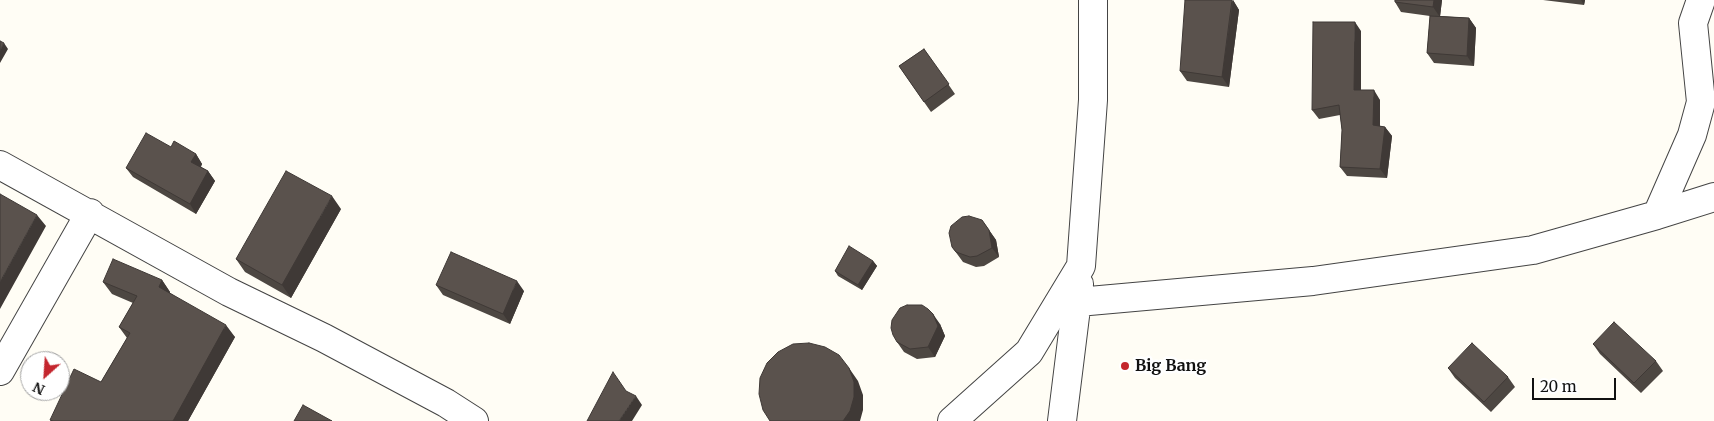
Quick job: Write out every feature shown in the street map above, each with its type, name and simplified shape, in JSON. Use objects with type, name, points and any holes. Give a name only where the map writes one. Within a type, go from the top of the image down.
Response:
[{"type":"street","points":[[1062,421],[1081,266],[1093,100],[1093,0]]},
{"type":"street","points":[[1657,216],[1692,135],[1701,102],[1693,23],[1701,0]]},
{"type":"street","points":[[0,165],[90,213],[229,292],[324,338],[446,403],[474,421]]},
{"type":"street","points":[[1078,302],[1313,281],[1533,250],[1657,216],[1714,197]]},
{"type":"street","points":[[0,371],[90,213]]},
{"type":"street","points":[[952,421],[1029,352],[1081,266]]},
{"type":"building","points":[[1185,0],[1232,0],[1222,77],[1180,71]]},
{"type":"building","points":[[1395,0],[1434,0],[1433,7],[1395,2]]},
{"type":"building","points":[[1430,16],[1469,18],[1467,56],[1427,53]]},
{"type":"building","points":[[1313,22],[1355,22],[1354,90],[1374,90],[1373,125],[1385,127],[1380,169],[1340,167],[1342,130],[1339,105],[1312,110]]},
{"type":"building","points":[[0,41],[4,43],[0,51]]},
{"type":"building","points":[[924,49],[949,84],[924,102],[899,66]]},
{"type":"building","points":[[146,133],[171,147],[174,141],[196,154],[191,162],[208,171],[190,204],[126,168]]},
{"type":"building","points":[[286,171],[332,196],[282,285],[236,259]]},
{"type":"building","points":[[0,194],[37,215],[0,282]]},
{"type":"building","points":[[969,216],[982,220],[989,230],[992,248],[977,256],[970,257],[956,252],[952,247],[949,233],[951,226],[962,217]]},
{"type":"building","points":[[849,246],[873,261],[858,285],[835,271]]},
{"type":"building","points":[[451,252],[517,281],[503,314],[436,285]]},
{"type":"building","points":[[113,259],[162,280],[159,287],[226,325],[173,421],[50,420],[59,401],[70,401],[70,378],[74,369],[101,382],[130,333],[119,327],[137,296],[103,282]]},
{"type":"building","points":[[907,305],[922,305],[933,314],[938,326],[928,347],[910,349],[897,342],[893,335],[891,328],[892,320],[900,308]]},
{"type":"building","points":[[1614,322],[1656,361],[1634,383],[1593,344]]},
{"type":"building","points":[[809,343],[825,347],[839,355],[849,368],[854,382],[854,397],[850,411],[843,421],[770,421],[763,410],[759,394],[760,378],[767,363],[778,352],[793,344]]},
{"type":"building","points":[[1472,343],[1508,377],[1484,402],[1448,368]]},
{"type":"building","points":[[613,372],[626,391],[636,396],[619,421],[587,421]]},
{"type":"building","points":[[303,405],[332,421],[294,421]]},
{"type":"place","name":"Big Bang","points":[[1125,366]]}]
